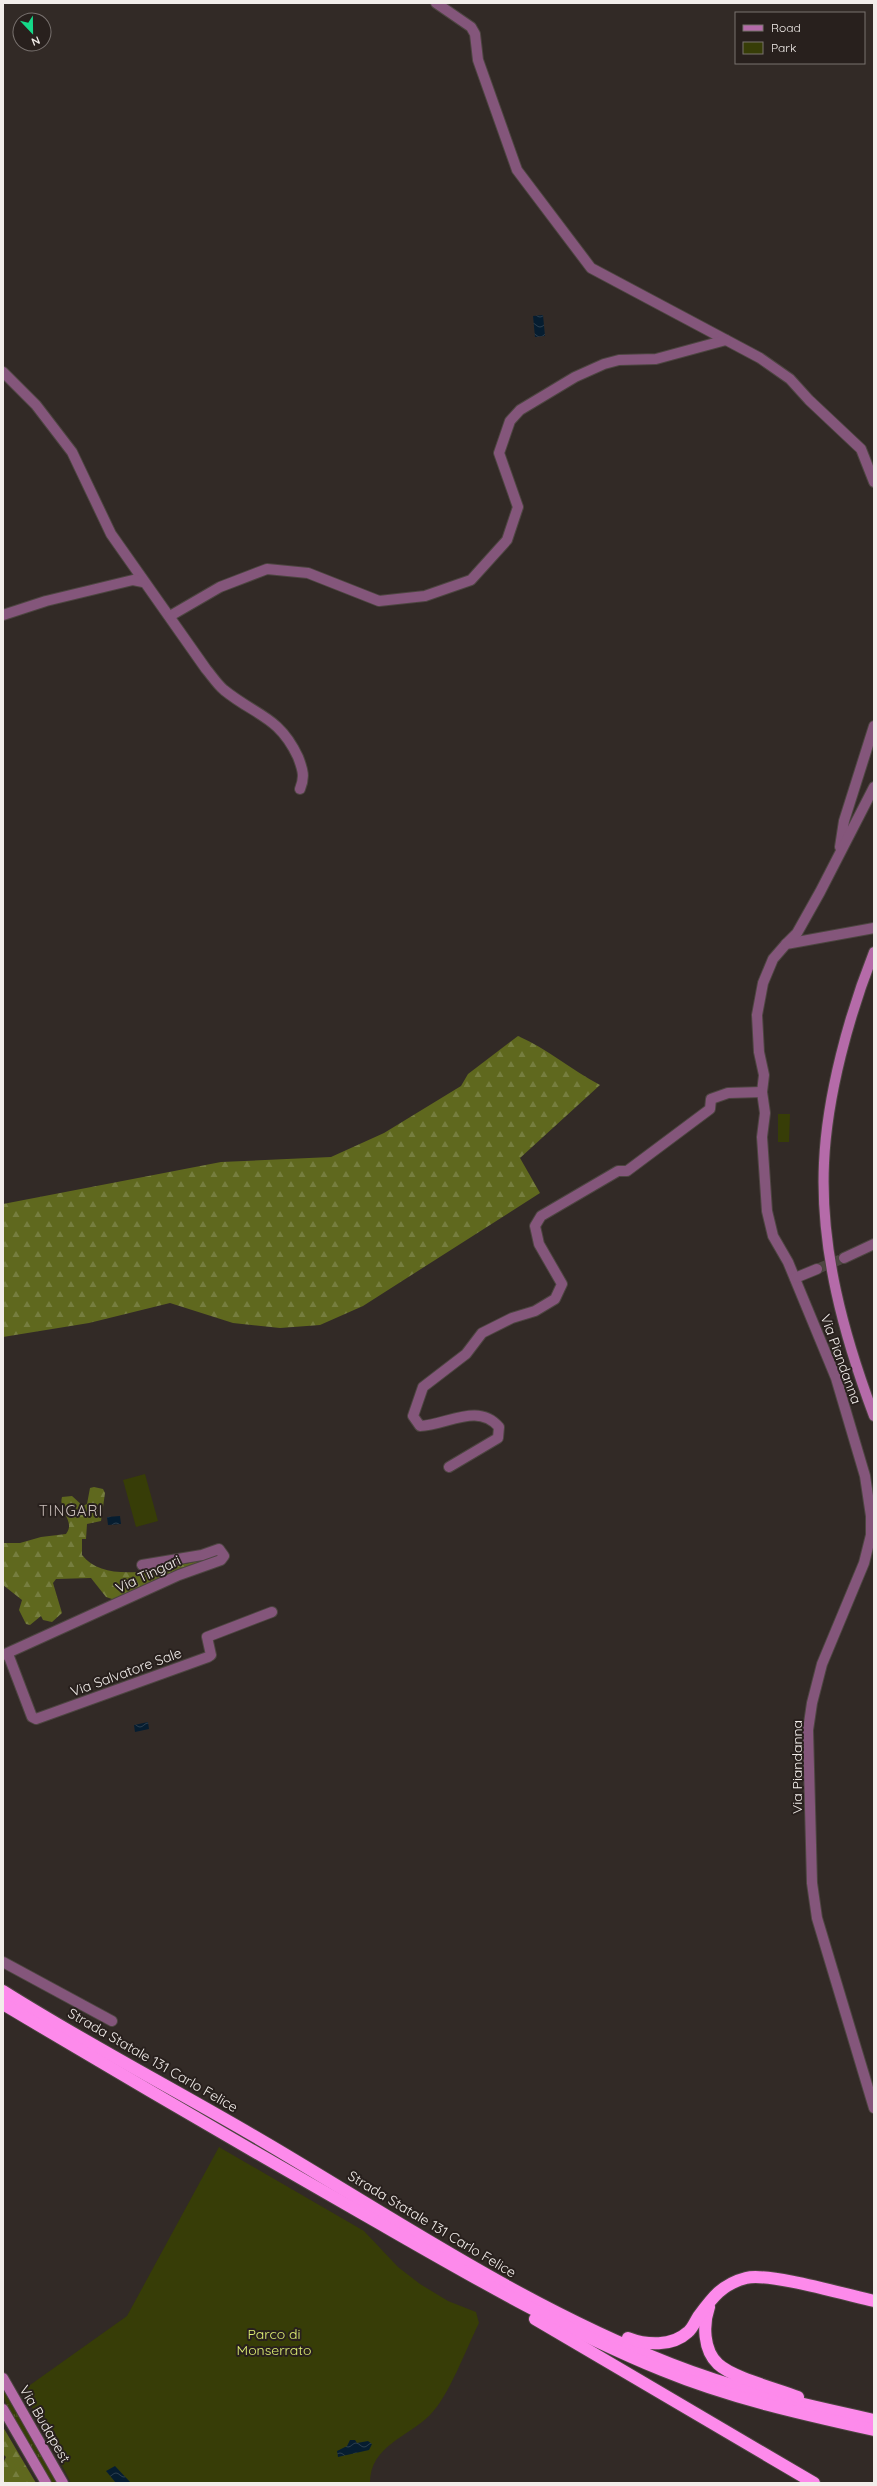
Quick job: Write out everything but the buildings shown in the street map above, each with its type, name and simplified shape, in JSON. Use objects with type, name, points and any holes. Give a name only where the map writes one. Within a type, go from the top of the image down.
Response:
[{"type":"highway","name":"Strada Statale 131 Carlo Felice","points":[[4,1997],[23,2016],[176,2108],[488,2286],[542,2315],[663,2370],[714,2389],[788,2410],[874,2430]]},
{"type":"highway","name":"Strada Statale 131 Carlo Felice","points":[[4,1997],[183,2094],[463,2262],[550,2310],[670,2364],[710,2378],[789,2402],[874,2420]]},
{"type":"highway","points":[[550,2310],[637,2342],[656,2344],[673,2341],[688,2332],[713,2296],[728,2284],[748,2278],[778,2280],[874,2301]]},
{"type":"highway","points":[[488,2286],[584,2349],[814,2483]]},
{"type":"highway","points":[[713,2296],[706,2315],[705,2332],[709,2349],[718,2364],[744,2377],[810,2401],[874,2420]]},
{"type":"main road","points":[[874,952],[846,1037],[830,1112],[824,1162],[824,1201],[831,1261],[841,1316],[849,1349],[874,1416]]},
{"type":"main road","name":"Via Budapest","points":[[3,2378],[63,2483]]},
{"type":"main road","name":"Via Budapest","points":[[3,2409],[46,2483]]},
{"type":"street","points":[[436,3],[471,27],[475,34],[478,60],[517,170],[590,268],[760,358],[790,379],[809,400],[861,449],[874,482]]},
{"type":"street","points":[[170,616],[220,587],[267,569],[308,573],[378,601],[425,596],[471,580],[507,540],[518,507],[499,453],[510,421],[520,410],[575,377],[604,364],[619,360],[656,359],[726,340]]},
{"type":"street","points":[[3,372],[36,405],[72,452],[111,534],[143,582],[170,616],[176,628],[222,689],[279,726],[291,742],[303,769],[304,778],[300,790]]},
{"type":"street","points":[[3,615],[46,601],[133,580],[143,582]]},
{"type":"street","points":[[839,855],[844,821],[874,726]]},
{"type":"street","name":"Via Piandanna","points":[[874,787],[797,934],[772,959],[763,983],[757,1015],[759,1052],[764,1075],[762,1092],[765,1113],[762,1137],[767,1211],[773,1236],[795,1278],[836,1378],[865,1476],[871,1516],[871,1536],[864,1563],[822,1664],[812,1703],[808,1730],[812,1883],[817,1918],[874,2108]]},
{"type":"street","points":[[786,944],[874,928]]},
{"type":"street","points":[[449,1467],[498,1438],[499,1427],[492,1419],[475,1414],[434,1426],[420,1426],[413,1416],[416,1402],[423,1387],[466,1354],[482,1333],[512,1318],[535,1311],[554,1299],[562,1284],[539,1244],[534,1226],[541,1216],[618,1171],[627,1171],[710,1109],[711,1099],[728,1093],[762,1092]]},
{"type":"street","points":[[844,1258],[874,1244]]},
{"type":"street","points":[[795,1278],[817,1269]]},
{"type":"street","name":"Via Tingari","points":[[6,1655],[180,1575],[221,1560],[224,1556],[220,1549],[196,1556],[142,1565]]},
{"type":"street","name":"Via Salvatore Sale","points":[[6,1655],[32,1717],[36,1719],[208,1657],[210,1655],[207,1637],[272,1612]]},
{"type":"street","points":[[3,1962],[112,2021]]},
{"type":"green space","points":[[518,1036],[529,1041],[600,1085],[520,1158],[540,1193],[363,1306],[320,1325],[280,1328],[233,1323],[170,1303],[89,1323],[3,1337],[3,1204],[221,1162],[331,1157],[384,1133],[461,1086],[468,1074]]},
{"type":"green space","points":[[778,1114],[790,1114],[789,1142],[778,1142]]},
{"type":"green space","points":[[145,1474],[158,1521],[136,1527],[123,1480]]},
{"type":"green space","points":[[94,1487],[103,1489],[105,1493],[101,1521],[87,1524],[86,1539],[82,1539],[82,1555],[93,1565],[107,1570],[140,1572],[204,1560],[118,1601],[106,1597],[91,1578],[56,1579],[53,1583],[62,1613],[52,1622],[43,1620],[41,1616],[30,1625],[26,1624],[19,1610],[22,1600],[3,1585],[3,1543],[20,1543],[41,1537],[66,1534],[69,1529],[69,1525],[62,1507],[62,1497],[72,1496],[83,1506],[87,1504],[90,1488]]},
{"type":"green space","name":"Parco di Monserrato","points":[[219,2147],[364,2231],[398,2267],[420,2284],[448,2301],[476,2312],[479,2323],[457,2372],[444,2396],[430,2415],[383,2451],[376,2460],[372,2470],[370,2483],[71,2483],[23,2390],[127,2316]]},
{"type":"green space","points":[[3,2390],[57,2483],[52,2483],[15,2423]]},
{"type":"green space","points":[[3,2427],[36,2483],[3,2483],[3,2463],[6,2457],[3,2454]]},
{"type":"water","points":[[543,315],[545,336],[535,337],[533,316]]},
{"type":"water","points":[[120,1516],[121,1524],[108,1525],[107,1517]]},
{"type":"water","points":[[148,1722],[149,1729],[135,1732],[134,1725]]},
{"type":"water","points":[[350,2440],[355,2440],[357,2443],[368,2441],[372,2444],[369,2450],[338,2457],[337,2451],[347,2446]]},
{"type":"water","points":[[115,2466],[131,2483],[116,2483],[106,2471]]},
{"type":"tunnel","points":[[817,1269],[844,1258]]},
{"type":"district","name":"TINGARI","points":[[71,1510]]}]
